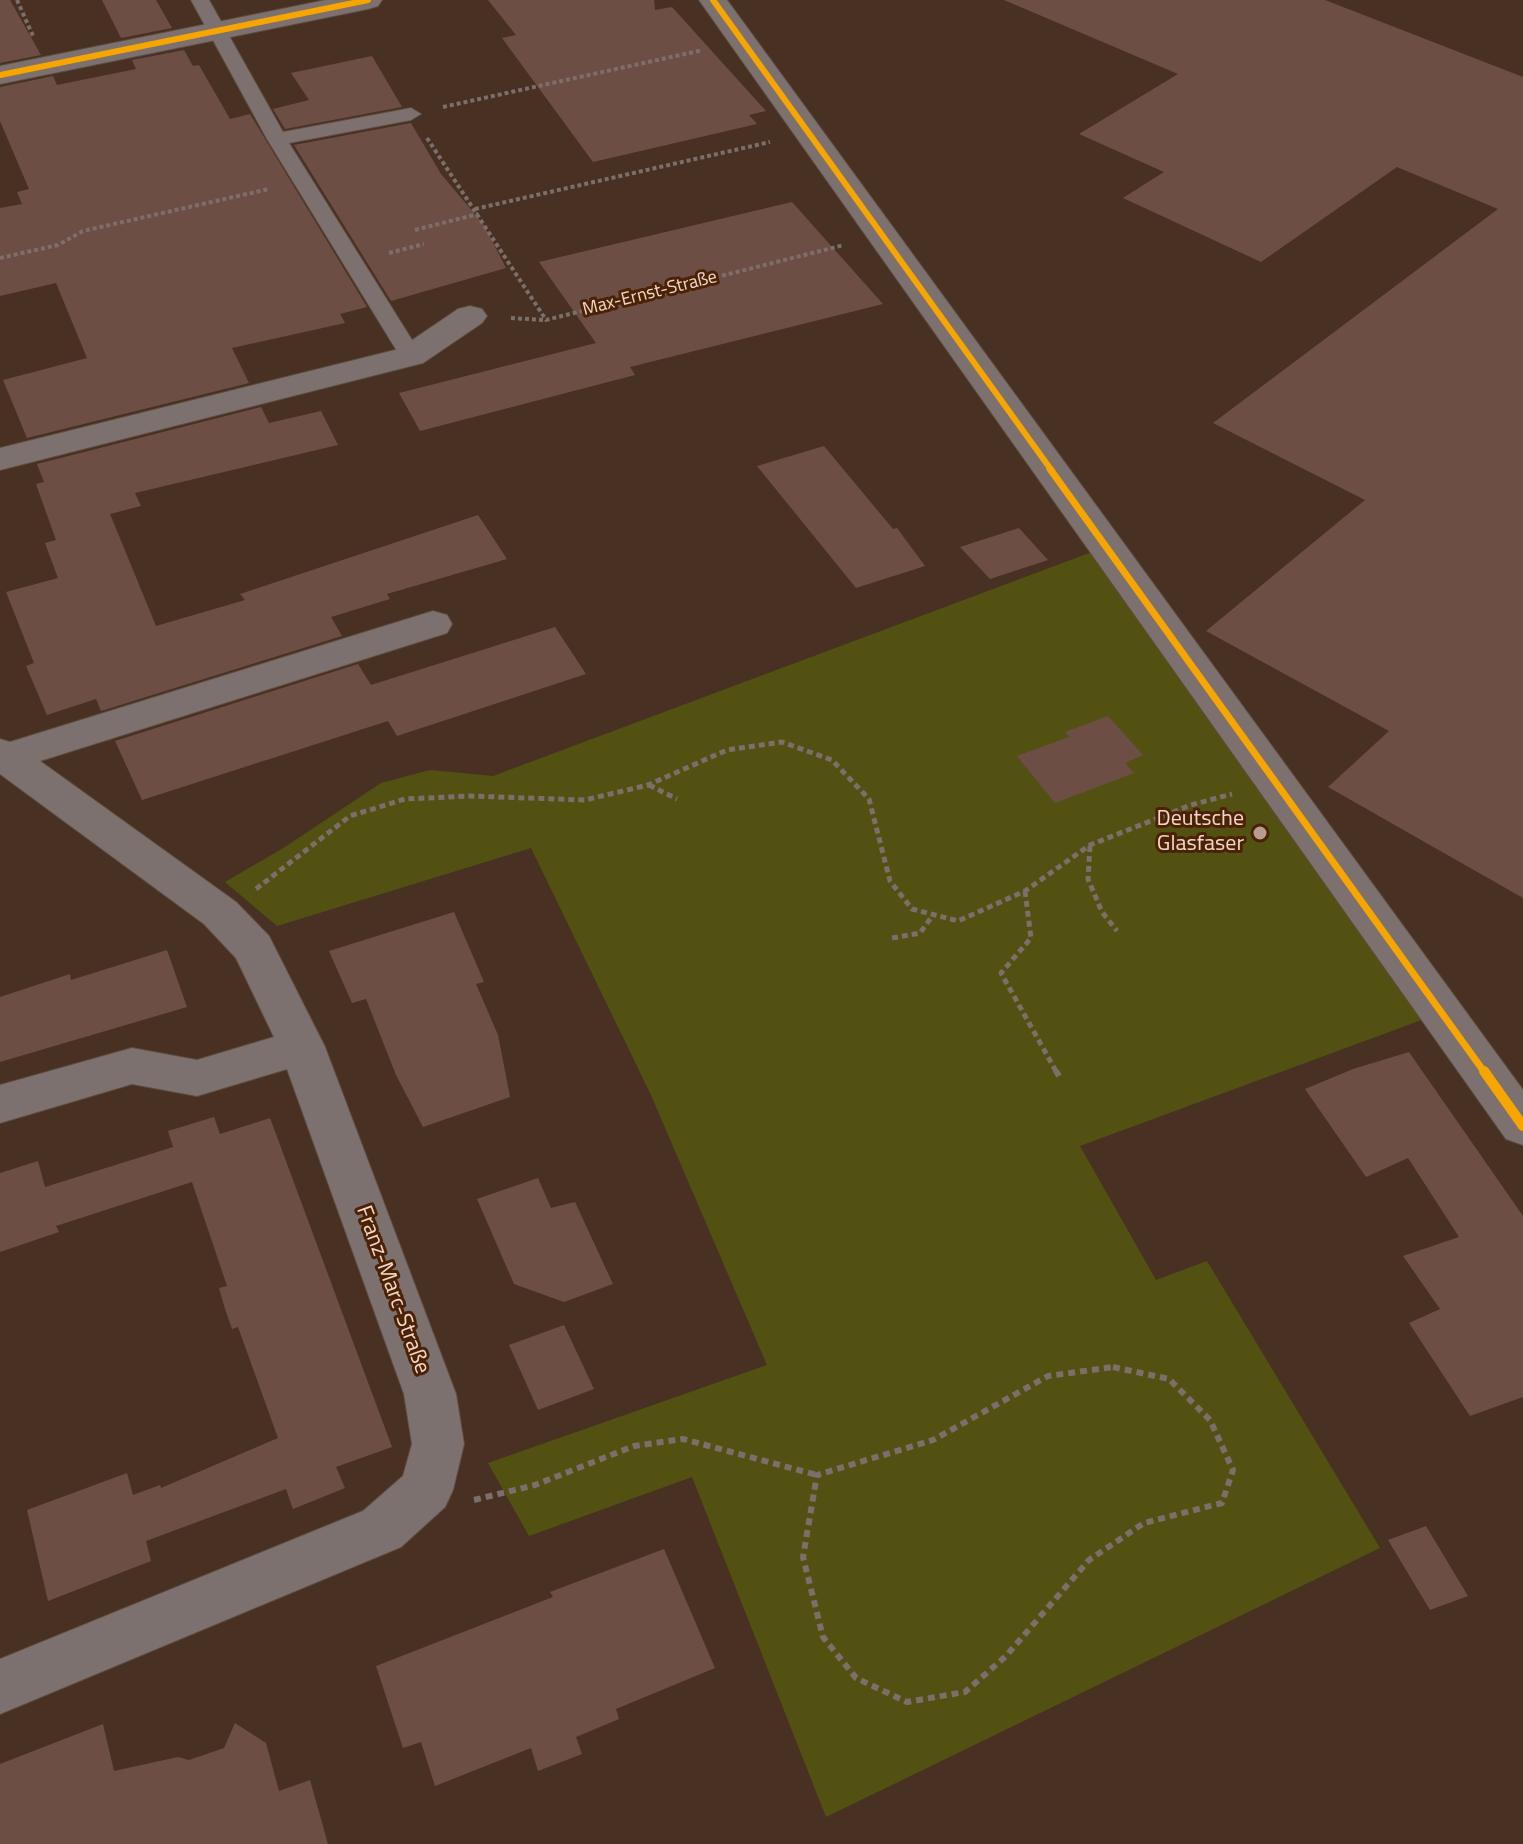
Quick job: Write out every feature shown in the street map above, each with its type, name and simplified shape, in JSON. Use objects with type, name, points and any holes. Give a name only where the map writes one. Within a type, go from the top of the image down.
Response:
[{"type":"street","points":[[0,75],[368,0]]},
{"type":"street","points":[[713,0],[1523,1126]]},
{"type":"street","points":[[0,459],[411,356],[470,316]]},
{"type":"street","name":"Franz-Marc-Straße","points":[[4,755],[433,624]]},
{"type":"street","name":"Franz-Marc-Straße","points":[[4,755],[220,913],[253,948],[302,1047],[430,1394],[438,1444],[426,1490]]},
{"type":"street","points":[[0,1104],[132,1066],[197,1078],[302,1047]]},
{"type":"street","points":[[0,1687],[382,1529],[426,1490]]},
{"type":"lane","points":[[200,0],[277,139],[411,356]]},
{"type":"lane","points":[[277,139],[411,114]]},
{"type":"path","points":[[411,114],[703,50]]},
{"type":"path","name":"Max-Ernst-Straße","points":[[411,114],[546,320],[883,236]]},
{"type":"path","points":[[475,209],[770,142]]},
{"type":"path","points":[[0,258],[58,245],[83,231],[303,181]]},
{"type":"path","points":[[415,230],[478,214]]},
{"type":"path","points":[[220,913],[350,816],[405,799],[470,796],[585,800],[648,785],[727,750],[782,742],[832,760],[869,799],[890,881],[912,909],[958,921],[1025,891],[1090,845],[1191,805],[1275,783]]},
{"type":"path","points":[[648,785],[677,799]]},
{"type":"path","points":[[1090,845],[1088,879],[1102,912],[1117,931]]},
{"type":"path","points":[[1025,891],[1031,938],[1001,973],[1059,1076]]},
{"type":"path","points":[[892,938],[920,933],[933,915]]},
{"type":"path","points":[[426,1490],[478,1501],[535,1485],[634,1446],[683,1439],[817,1475],[933,1440],[1048,1376],[1113,1367],[1169,1379],[1210,1420],[1233,1470],[1222,1503],[1144,1523],[1089,1560],[1006,1656],[965,1692],[907,1702],[856,1678],[823,1637],[803,1557],[817,1475]]},
{"type":"shaded area","points":[[1092,552],[1427,1018],[1080,1146],[1156,1280],[1207,1261],[1380,1548],[826,1817],[692,1477],[529,1536],[488,1463],[767,1365],[651,1095],[531,848],[277,926],[225,882],[285,847],[381,783],[430,770],[493,776]]},
{"type":"building","points":[[0,0],[10,0],[41,55],[0,63]]},
{"type":"building","points":[[102,0],[156,0],[172,28],[121,38]]},
{"type":"building","points":[[488,0],[654,0],[655,10],[672,7],[766,111],[749,115],[757,124],[593,162],[502,38],[516,35]]},
{"type":"building","points":[[1004,0],[1325,0],[1523,77],[1523,898],[1328,787],[1389,731],[1206,631],[1365,500],[1213,423],[1498,209],[1397,167],[1261,262],[1123,198],[1164,172],[1079,134],[1178,74]]},
{"type":"building","points":[[184,50],[193,66],[199,65],[230,119],[250,114],[367,307],[340,314],[345,323],[232,348],[249,383],[27,438],[3,380],[87,358],[56,283],[0,296],[0,208],[22,204],[17,192],[29,189],[0,121],[0,87],[53,76],[57,85],[136,69],[132,60]]},
{"type":"building","points":[[372,56],[402,107],[285,129],[273,109],[309,100],[291,73]]},
{"type":"building","points":[[411,123],[441,174],[484,225],[506,268],[391,301],[294,145]]},
{"type":"building","points":[[792,202],[883,304],[630,367],[635,375],[420,431],[399,393],[596,343],[539,262]]},
{"type":"building","points":[[261,407],[269,423],[321,411],[338,445],[135,493],[141,506],[110,514],[156,626],[245,600],[240,594],[478,515],[507,559],[387,594],[390,599],[331,617],[342,636],[101,711],[96,699],[47,715],[26,666],[34,663],[6,592],[58,578],[45,543],[56,540],[36,484],[44,482],[37,464]]},
{"type":"building","points":[[824,446],[893,529],[897,528],[925,566],[856,588],[757,466]]},
{"type":"building","points":[[1019,528],[1048,560],[990,579],[960,547]]},
{"type":"building","points":[[555,627],[586,674],[397,736],[388,721],[142,800],[115,741],[358,664],[371,685]]},
{"type":"building","points":[[1108,716],[1143,755],[1125,763],[1134,773],[1055,803],[1017,756],[1069,737],[1065,732]]},
{"type":"building","points":[[454,912],[484,982],[476,984],[498,1035],[510,1097],[423,1127],[396,1075],[366,999],[352,1003],[329,951]]},
{"type":"building","points":[[167,950],[187,1007],[0,1062],[0,997],[70,974],[71,980]]},
{"type":"building","points":[[1409,1052],[1523,1216],[1523,1397],[1470,1416],[1409,1323],[1440,1309],[1403,1256],[1459,1237],[1408,1158],[1366,1177],[1305,1089],[1353,1069]]},
{"type":"building","points":[[214,1117],[220,1134],[270,1118],[392,1447],[336,1467],[345,1488],[293,1509],[286,1489],[146,1541],[151,1561],[48,1601],[27,1510],[127,1473],[133,1495],[160,1485],[161,1488],[278,1438],[238,1327],[232,1329],[225,1309],[219,1288],[227,1286],[192,1182],[56,1226],[59,1232],[0,1252],[0,1173],[38,1161],[45,1187],[173,1147],[168,1131]]},
{"type":"building","points":[[538,1178],[551,1208],[575,1202],[613,1284],[564,1302],[514,1284],[477,1199]]},
{"type":"building","points":[[564,1325],[594,1389],[538,1410],[509,1345]]},
{"type":"building","points":[[1426,1526],[1468,1596],[1430,1610],[1388,1540]]},
{"type":"building","points":[[664,1549],[715,1668],[616,1709],[619,1719],[576,1737],[582,1754],[538,1771],[531,1748],[435,1786],[421,1742],[403,1748],[376,1666],[553,1597],[550,1592]]},
{"type":"building","points":[[235,1723],[266,1743],[279,1791],[310,1780],[328,1844],[0,1844],[0,1764],[103,1724],[114,1771],[178,1757],[189,1760],[224,1748]]},
{"type":"transit line","points":[[0,75],[368,0]]},
{"type":"transit line","points":[[713,0],[1523,1126]]},
{"type":"place","name":"Deutsche Glasfaser","points":[[1260,833]]}]
